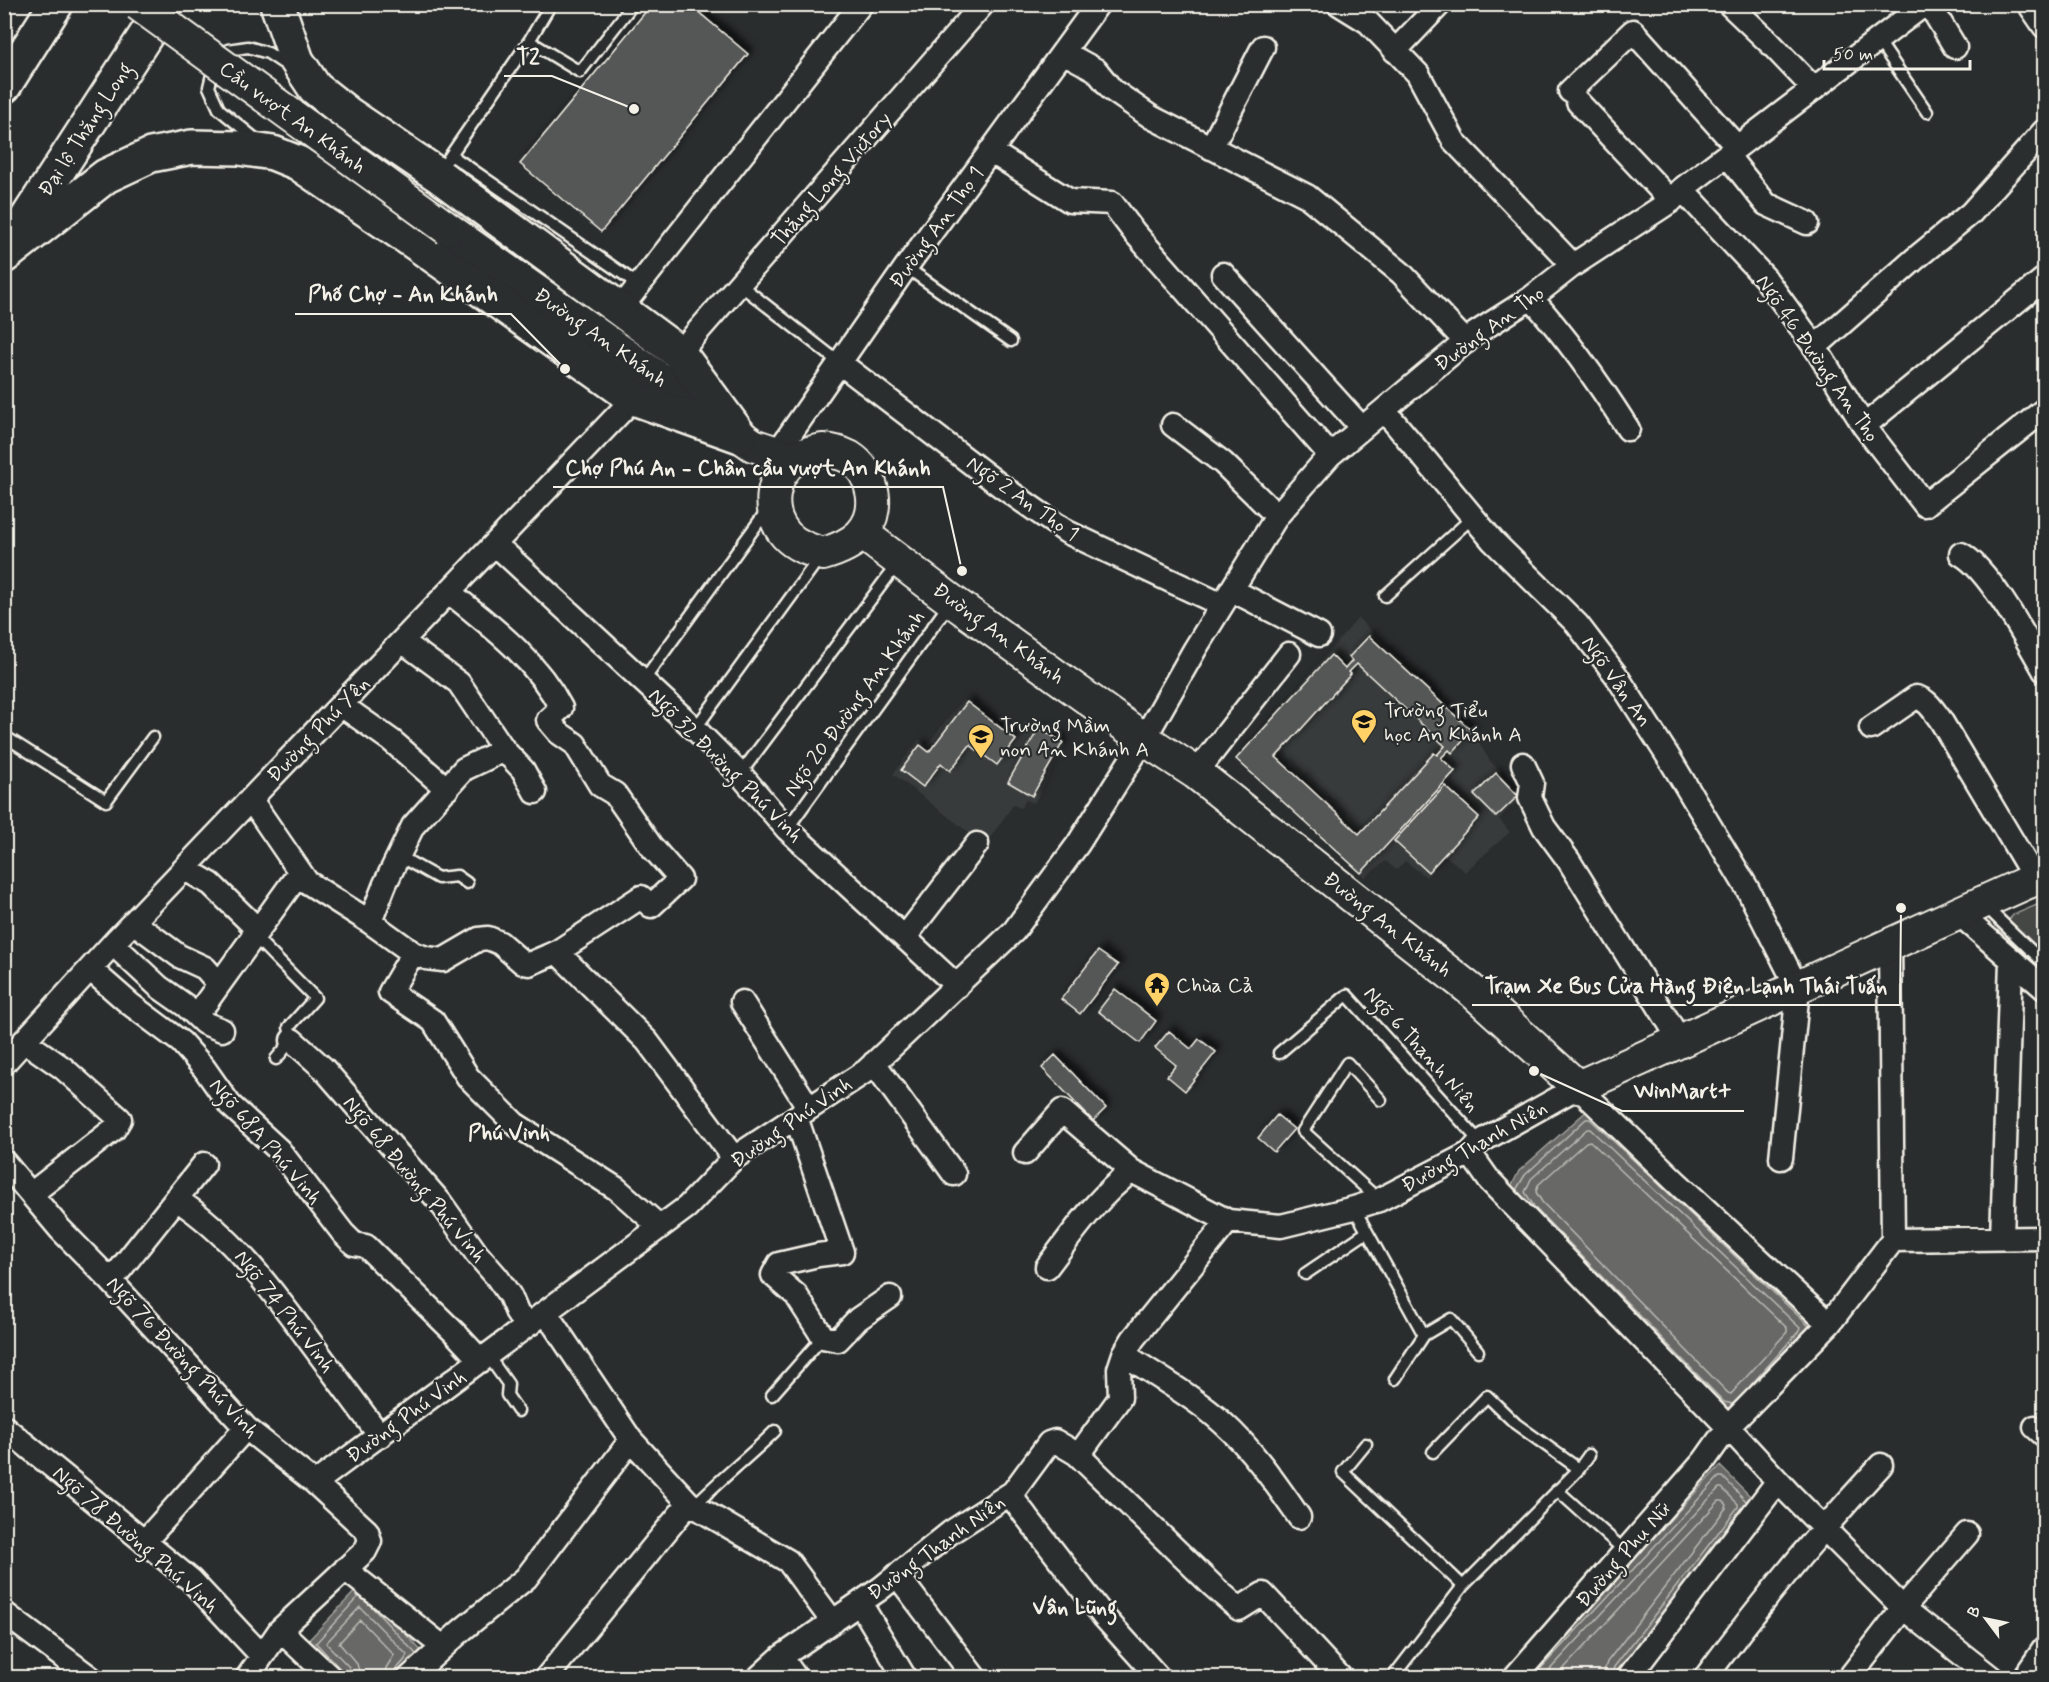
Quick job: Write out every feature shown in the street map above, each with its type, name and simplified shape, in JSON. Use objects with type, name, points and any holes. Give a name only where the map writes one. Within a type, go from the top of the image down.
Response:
[{"type":"main road","points":[[4,86],[57,4]]},
{"type":"main road","name":"Đại lộ Thăng Long","points":[[4,254],[166,4]]},
{"type":"main road","points":[[283,9],[297,61],[315,88],[348,114],[444,165],[630,297],[766,448]]},
{"type":"main road","points":[[4,254],[106,176],[151,155],[192,147],[239,148],[273,153],[298,163],[417,244],[634,398],[766,448]]},
{"type":"street","name":"Cầu vượt An Khánh","points":[[138,4],[448,229]]},
{"type":"street","points":[[630,297],[861,4]]},
{"type":"street","name":"Thăng Long Victory","points":[[680,352],[983,4]]},
{"type":"street","name":"Đường An Thọ 1","points":[[766,448],[840,363],[906,267],[1098,4]]},
{"type":"street","points":[[1339,4],[1368,22],[1418,74],[1454,141],[1573,265]]},
{"type":"street","points":[[1395,51],[1440,4]]},
{"type":"street","points":[[1729,4],[1814,89]]},
{"type":"street","points":[[1927,4],[1955,47]]},
{"type":"street","name":"Đường An Thọ","points":[[1144,739],[1277,516],[1330,454],[1476,333],[1531,298],[1573,265],[1676,195],[1927,4]]},
{"type":"street","points":[[2029,4],[2044,26]]},
{"type":"street","name":"Ngõ 46 Đường An Thọ","points":[[1732,151],[1633,31],[1574,97],[1765,278],[1815,347],[1864,426],[1925,505],[2044,410]]},
{"type":"street","points":[[1211,148],[1263,47]]},
{"type":"street","points":[[1063,52],[1096,70],[1112,90],[1151,117],[1307,196],[1401,273],[1466,342]]},
{"type":"street","points":[[1815,347],[1971,213],[2044,131]]},
{"type":"street","points":[[990,151],[1070,201],[1112,203],[1134,232],[1330,454]]},
{"type":"street","points":[[1732,151],[1766,204],[1806,224]]},
{"type":"street","name":"Đường An Khánh","points":[[448,229],[766,448],[774,493]]},
{"type":"street","points":[[1223,274],[1362,428]]},
{"type":"street","points":[[1864,426],[2044,279]]},
{"type":"street","points":[[1531,298],[1594,376],[1628,429]]},
{"type":"street","name":"Ngõ 2 An Thọ 1","points":[[840,363],[1001,486],[1067,532],[1319,635]]},
{"type":"street","name":"Đường Phú Yên","points":[[4,1063],[133,922],[634,398]]},
{"type":"street","name":"Ngõ Vân An","points":[[1384,410],[1493,541],[1577,624],[1616,675],[1747,888],[1798,989]]},
{"type":"street","points":[[1173,425],[1223,463],[1277,516]]},
{"type":"street","points":[[766,448],[836,452],[850,457],[861,466],[869,478],[873,499],[870,520],[862,533],[850,543],[823,554],[796,544],[787,536],[779,526],[774,493]]},
{"type":"street","name":"Đường An Khánh","points":[[862,533],[952,601],[1144,739],[1196,773],[1471,990],[1578,1087]]},
{"type":"street","name":"Ngõ 32 Đường Phú Vinh","points":[[495,544],[695,729],[740,774],[787,829],[957,986]]},
{"type":"street","points":[[1960,554],[1977,566],[2003,602],[2044,670]]},
{"type":"street","points":[[251,800],[307,882],[370,922],[413,953],[426,958],[443,960],[479,939],[488,938],[500,943],[523,963],[529,964],[557,952],[641,897],[651,906],[680,879],[641,833],[615,794],[600,785],[575,744],[548,720],[561,708],[541,676],[500,633],[449,592]]},
{"type":"street","points":[[402,641],[459,683],[504,750],[523,770],[535,792]]},
{"type":"street","points":[[1196,773],[1289,654]]},
{"type":"street","points":[[1829,1324],[1578,1087],[1798,989],[1890,943],[2040,877],[1929,704],[1916,697],[1871,728]]},
{"type":"street","points":[[341,705],[392,741],[447,789]]},
{"type":"street","name":"Đường Phú Vinh","points":[[315,1483],[687,1207],[734,1158],[866,1071],[1014,931],[1078,844],[1144,739]]},
{"type":"street","points":[[370,922],[385,884],[413,826],[464,770],[504,750]]},
{"type":"street","points":[[1523,764],[1532,783],[1530,798],[1544,827],[1569,861],[1681,1042]]},
{"type":"street","points":[[905,938],[977,844]]},
{"type":"street","points":[[185,868],[211,884],[236,907],[254,925],[254,936]]},
{"type":"street","points":[[205,1004],[300,873]]},
{"type":"street","points":[[1970,908],[2011,960],[2044,988]]},
{"type":"street","points":[[133,922],[179,956],[205,968],[219,984]]},
{"type":"street","points":[[1890,943],[1893,1240],[2044,1238]]},
{"type":"street","points":[[113,944],[159,987],[186,1006],[204,1023],[222,1030]]},
{"type":"street","points":[[557,952],[647,1041],[734,1158]]},
{"type":"street","points":[[413,953],[390,992],[433,1022],[468,1077],[515,1124],[617,1189],[660,1227]]},
{"type":"street","points":[[2002,1238],[2011,960]]},
{"type":"street","name":"Ngõ 68A Phú Vinh","points":[[90,969],[130,1004],[181,1041],[204,1068],[230,1105],[279,1150],[343,1233],[354,1244],[366,1246],[456,1334],[485,1359]]},
{"type":"street","points":[[1780,1158],[1798,989]]},
{"type":"street","points":[[742,1002],[802,1113],[842,1252],[778,1264],[773,1275],[796,1295],[824,1337],[838,1340],[858,1319],[890,1297]]},
{"type":"street","name":"Ngõ 68 Đường Phú Vinh","points":[[292,1040],[323,1068],[433,1195],[497,1277],[516,1307],[518,1315],[538,1318],[631,1440],[692,1504],[788,1561],[833,1622]]},
{"type":"street","points":[[24,1041],[63,1068],[120,1119],[109,1133],[31,1194]]},
{"type":"street","points":[[874,1063],[954,1174]]},
{"type":"street","name":"Đường Thanh Niên","points":[[1025,1153],[1062,1111],[1132,1171],[1228,1221],[1281,1226],[1379,1200],[1475,1148],[1578,1087]]},
{"type":"street","points":[[1475,1148],[1497,1187],[1823,1528],[1903,1608],[1992,1677]]},
{"type":"street","name":"Ngõ 76 Đường Phú Vinh","points":[[4,1162],[60,1229],[246,1428],[315,1483],[367,1532],[370,1541],[365,1551],[345,1569]]},
{"type":"street","points":[[111,1281],[204,1164]]},
{"type":"street","points":[[1047,1267],[1106,1192],[1132,1171]]},
{"type":"street","name":"Ngõ 74 Phú Vinh","points":[[176,1199],[198,1212],[229,1240],[267,1284],[380,1436]]},
{"type":"street","points":[[1228,1221],[1133,1339],[1124,1353],[1119,1369],[1120,1398],[1091,1440],[1077,1454],[1213,1587],[1239,1609],[1263,1594],[1341,1677]]},
{"type":"street","name":"Đường Phụ Nữ","points":[[1514,1677],[1704,1461],[1728,1427],[1829,1324],[1893,1240]]},
{"type":"street","points":[[1124,1353],[1199,1404],[1224,1424],[1270,1474],[1299,1517]]},
{"type":"street","name":"Ngõ 78 Đường Phú Vinh","points":[[4,1427],[191,1580],[262,1656]]},
{"type":"street","points":[[144,1542],[246,1428]]},
{"type":"street","points":[[409,1677],[526,1578],[631,1440]]},
{"type":"street","name":"Đường Thanh Niên","points":[[758,1677],[781,1658],[860,1603],[951,1532],[1012,1492],[1049,1443],[1055,1441],[1077,1454]]},
{"type":"street","points":[[1705,1677],[1823,1528],[1881,1465]]},
{"type":"street","points":[[1629,1677],[1778,1481]]},
{"type":"street","points":[[1012,1492],[1016,1503],[1104,1617],[1159,1677]]},
{"type":"street","points":[[546,1677],[692,1504]]},
{"type":"street","points":[[1849,1677],[1903,1608],[1968,1534]]},
{"type":"street","points":[[247,1677],[280,1630],[345,1569],[443,1647]]},
{"type":"street","points":[[897,1575],[975,1677]]},
{"type":"street","points":[[860,1603],[905,1677]]},
{"type":"street","points":[[4,1613],[91,1677]]},
{"type":"street","points":[[280,1630],[331,1677]]},
{"type":"street","points":[[2024,1677],[2044,1649]]},
{"type":"street","points":[[781,1658],[796,1677]]},
{"type":"lane","points":[[444,165],[529,41],[551,4]]},
{"type":"lane","points":[[529,41],[580,72],[633,4]]},
{"type":"lane","points":[[1878,40],[1927,112]]},
{"type":"lane","points":[[273,153],[219,109],[209,87],[215,62],[228,50],[248,47],[268,53],[290,67],[315,88]]},
{"type":"lane","points":[[906,267],[1011,340]]},
{"type":"lane","points":[[740,284],[840,363]]},
{"type":"lane","points":[[643,681],[774,493]]},
{"type":"lane","points":[[1385,596],[1473,517]]},
{"type":"lane","points":[[695,729],[823,554]]},
{"type":"lane","points":[[740,774],[899,561]]},
{"type":"lane","name":"Ngõ 20 Đường An Khánh","points":[[787,829],[952,601]]},
{"type":"lane","points":[[4,736],[106,801],[153,737]]},
{"type":"lane","points":[[399,856],[438,878],[457,876],[467,883]]},
{"type":"lane","points":[[1970,908],[2044,963]]},
{"type":"lane","points":[[254,936],[315,998],[289,1027],[292,1040],[276,1059]]},
{"type":"lane","name":"Ngõ 6 Thanh Niên","points":[[1279,1053],[1347,995],[1475,1148]]},
{"type":"lane","points":[[1379,1200],[1303,1131],[1347,1063],[1380,1100]]},
{"type":"lane","points":[[1353,1208],[1424,1335]]},
{"type":"lane","points":[[1305,1274],[1367,1232]]},
{"type":"lane","points":[[1395,1379],[1424,1335],[1451,1319],[1478,1351]]},
{"type":"lane","points":[[772,1395],[824,1337]]},
{"type":"lane","points":[[485,1359],[508,1384],[507,1395],[518,1411]]},
{"type":"lane","points":[[1432,1452],[1487,1396],[1516,1424],[1579,1469]]},
{"type":"lane","points":[[692,1504],[743,1463],[775,1431]]},
{"type":"lane","points":[[1366,1444],[1343,1472],[1463,1586]]},
{"type":"lane","points":[[1392,1677],[1463,1586],[1579,1469],[1589,1455]]},
{"type":"lane","points":[[1557,1490],[1625,1551]]},
{"type":"shaded area","name":"Trường Tiểu học An Khánh A","points":[[1358,618],[1472,731],[1490,761],[1524,796],[1499,819],[1510,832],[1465,872],[1445,855],[1426,877],[1405,861],[1396,870],[1386,861],[1365,877],[1236,759]]},
{"type":"shaded area","name":"Trường Mầm non An Khánh A","points":[[963,700],[1012,737],[1026,721],[1066,745],[1034,803],[1026,800],[1021,808],[1013,805],[985,845],[893,774],[919,739],[927,745]]},
{"type":"shaded area","points":[[2044,902],[2044,970],[2001,929],[2013,915]]},
{"type":"water","points":[[1589,1109],[1820,1328],[1739,1419],[1718,1416],[1509,1191],[1519,1171]]},
{"type":"water","points":[[1720,1466],[1758,1504],[1623,1677],[1524,1678]]},
{"type":"water","points":[[360,1586],[428,1658],[405,1677],[340,1677],[306,1643]]},
{"type":"building","points":[[652,4],[689,4],[748,54],[601,232],[520,164]]},
{"type":"building","points":[[1369,636],[1472,731],[1452,753],[1449,750],[1441,758],[1455,771],[1361,873],[1236,759],[1331,655],[1345,669],[1352,661],[1349,657]],"holes":[[[1357,664],[1445,746],[1437,755],[1434,753],[1359,834],[1276,757],[1351,674],[1349,672]]]},
{"type":"building","points":[[967,702],[1016,740],[997,765],[970,745],[950,771],[941,763],[923,787],[901,770],[920,745],[929,752]]},
{"type":"building","points":[[1039,728],[1063,742],[1032,796],[1008,782]]},
{"type":"building","points":[[1496,773],[1518,796],[1496,817],[1474,795]]},
{"type":"building","points":[[1445,786],[1479,817],[1428,872],[1394,841]]},
{"type":"building","points":[[1098,951],[1118,965],[1080,1014],[1061,999]]},
{"type":"building","points":[[1115,989],[1156,1021],[1140,1043],[1098,1011]]},
{"type":"building","points":[[1169,1031],[1191,1049],[1199,1039],[1216,1052],[1185,1091],[1167,1076],[1176,1065],[1155,1048]]},
{"type":"building","points":[[1055,1055],[1106,1108],[1093,1121],[1042,1068]]},
{"type":"building","points":[[1277,1115],[1294,1129],[1274,1152],[1258,1138]]},
{"type":"place","name":"T2","points":[[634,109]]},
{"type":"place","name":"Phố Chợ - An Khánh","points":[[565,369]]},
{"type":"place","name":"Chợ Phú An - Chân cầu vượt An Khánh","points":[[962,571]]},
{"type":"place","name":"Trường Tiểu học An Khánh A","points":[[1364,745]]},
{"type":"place","name":"Trường Mầm non An Khánh A","points":[[981,760]]},
{"type":"place","name":"Trạm Xe Bus Cửa Hàng Điện Lạnh Thái Tuấn","points":[[1901,908]]},
{"type":"place","name":"Chùa Cả","points":[[1157,1008]]},
{"type":"place","name":"WinMart+","points":[[1534,1071]]},
{"type":"district","name":"Phú Vinh","points":[[509,1132]]},
{"type":"district","name":"Vân Lũng","points":[[1075,1606]]}]
